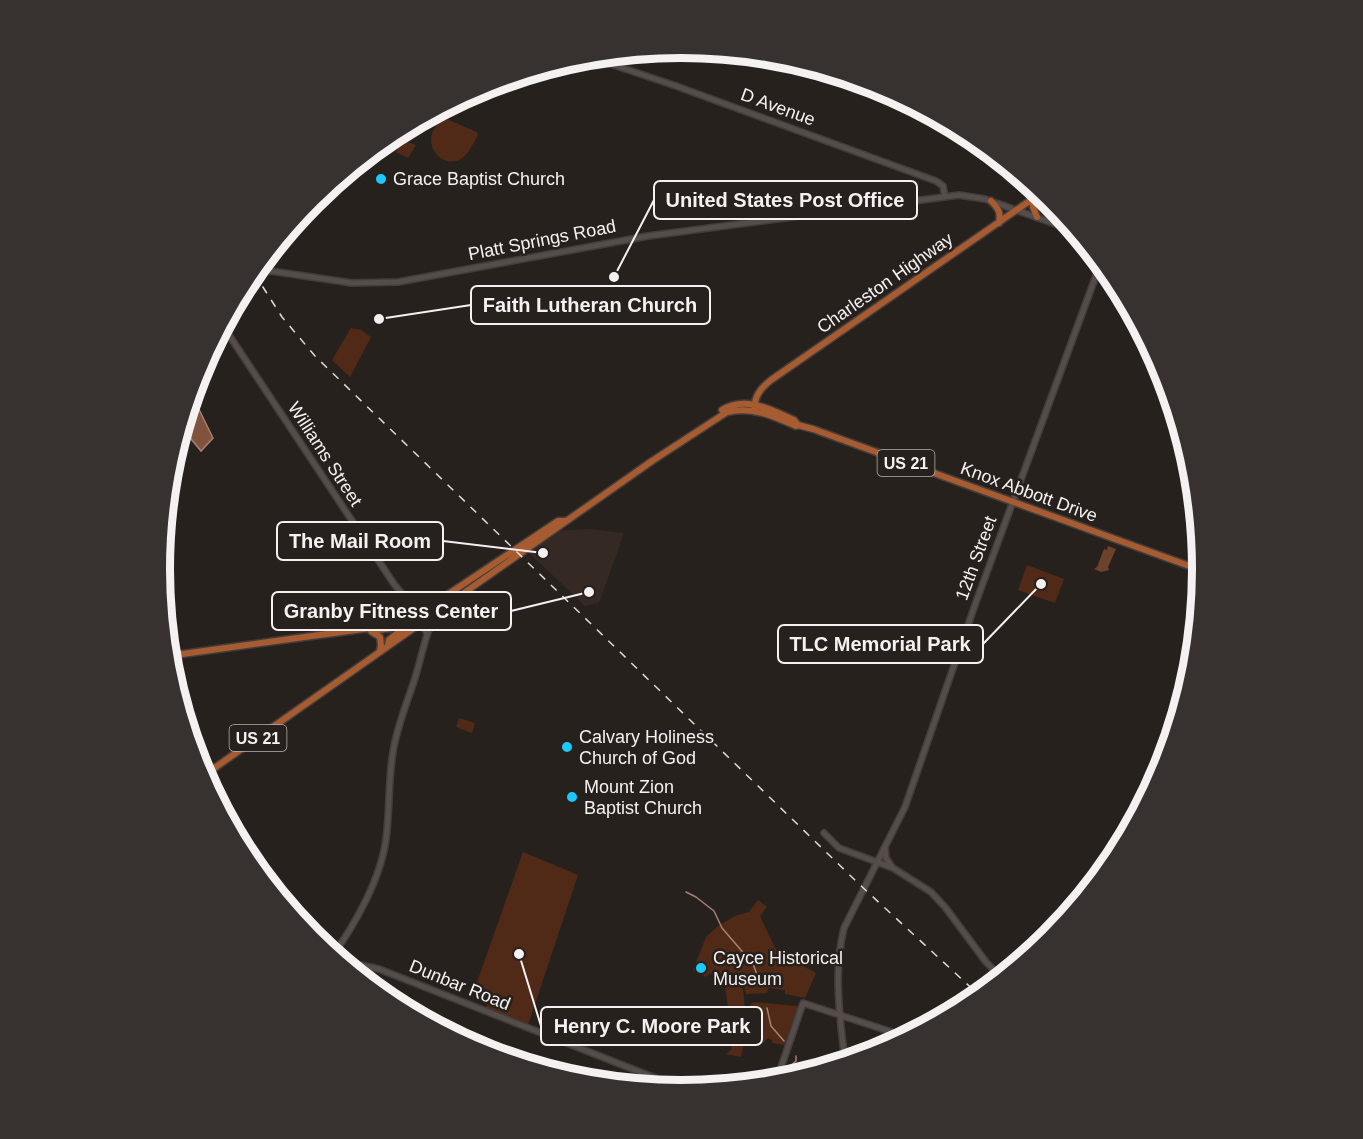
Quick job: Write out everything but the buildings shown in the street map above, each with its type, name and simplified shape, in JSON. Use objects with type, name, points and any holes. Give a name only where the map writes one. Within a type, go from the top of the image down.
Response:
[{"type":"main road","name":"Charleston Highway","points":[[756,407],[759,390],[779,374],[1033,199]]},
{"type":"main road","points":[[1035,200],[1033,207],[1038,218]]},
{"type":"main road","points":[[992,201],[1001,214],[999,223]]},
{"type":"main road","name":"Knox Abbott Drive","points":[[756,407],[796,426],[1192,567]]},
{"type":"main road","name":"US 21","points":[[211,770],[392,644],[419,617],[560,526],[706,424],[727,412],[756,407],[794,420],[798,425]]},
{"type":"main road","points":[[368,630],[404,617],[419,617]]},
{"type":"main road","points":[[178,655],[407,626],[419,617]]},
{"type":"main road","name":"US 21","points":[[388,645],[390,640],[407,626]]},
{"type":"main road","points":[[368,630],[380,637],[379,651]]},
{"type":"street","name":"D Avenue","points":[[610,64],[936,181],[943,186],[945,197]]},
{"type":"street","name":"Platt Springs Road","points":[[267,271],[352,283],[398,282],[639,237],[945,197],[975,197],[992,201]]},
{"type":"street","points":[[992,201],[1059,225]]},
{"type":"street","name":"12th Street","points":[[844,1054],[840,1016],[840,946],[848,919],[878,862],[916,776],[942,696],[1097,273]]},
{"type":"street","name":"Williams Street","points":[[228,334],[337,500],[419,617]]},
{"type":"street","points":[[338,947],[361,909],[383,856],[387,835],[393,750],[399,721],[429,630],[419,617]]},
{"type":"street","points":[[824,833],[839,848],[893,868],[931,892],[945,906],[986,963],[996,972]]},
{"type":"street","points":[[885,847],[886,858],[893,868]]},
{"type":"street","name":"Dunbar Road","points":[[358,965],[379,969],[659,1079]]},
{"type":"street","points":[[781,1071],[803,1003],[896,1033]]},
{"type":"shaded area","points":[[443,118],[477,132],[478,135],[461,159],[443,160],[432,146],[431,140],[435,127]]},
{"type":"shaded area","points":[[404,141],[416,145],[408,158],[396,152]]},
{"type":"shaded area","points":[[351,328],[361,330],[371,337],[350,377],[332,360]]},
{"type":"shaded area","points":[[198,406],[213,438],[201,451],[188,436]]},
{"type":"shaded area","points":[[589,529],[624,533],[599,603],[585,606],[526,550],[552,531]]},
{"type":"shaded area","points":[[1108,546],[1116,549],[1108,567],[1109,570],[1101,572],[1094,569],[1104,549],[1107,550]]},
{"type":"shaded area","points":[[1027,565],[1064,579],[1055,603],[1018,590]]},
{"type":"shaded area","points":[[459,718],[475,723],[472,733],[456,727]]},
{"type":"shaded area","points":[[523,852],[578,875],[527,1028],[485,1011],[492,992],[476,985]]},
{"type":"shaded area","points":[[758,900],[767,907],[760,916],[775,948],[786,957],[816,973],[805,998],[785,994],[785,990],[768,988],[767,993],[746,994],[744,986],[729,984],[722,974],[709,974],[706,977],[693,970],[706,937],[718,926],[737,915],[749,912]]},
{"type":"shaded area","points":[[738,986],[743,989],[745,1009],[743,1012],[729,1013],[725,988]]},
{"type":"shaded area","points":[[754,1002],[797,1006],[785,1045],[772,1043],[772,1040],[768,1038],[763,1043],[755,1040],[756,1035],[751,1030],[750,1005]]},
{"type":"shaded area","points":[[745,1017],[746,1035],[741,1057],[726,1054],[731,1050],[732,1043],[727,1041],[727,1036],[732,1035],[730,1018]]},
{"type":"waterway","points":[[686,892],[714,911],[722,928],[753,964],[761,985]]},
{"type":"waterway","points":[[767,1008],[771,1026],[784,1041]]},
{"type":"waterway","points":[[789,1069],[796,1061],[796,1056]]},
{"type":"railway","points":[[260,282],[282,317],[315,356],[859,884],[972,989]]},
{"type":"place","name":"Grace Baptist Church","points":[[381,179]]},
{"type":"place","name":"United States Post Office","points":[[614,277]]},
{"type":"place","name":"Faith Lutheran Church","points":[[379,319]]},
{"type":"place","name":"The Mail Room","points":[[543,553]]},
{"type":"place","name":"TLC Memorial Park","points":[[1041,584]]},
{"type":"place","name":"Granby Fitness Center","points":[[589,592]]},
{"type":"place","name":"Calvary Holiness Church of God","points":[[567,747]]},
{"type":"place","name":"Mount Zion Baptist Church","points":[[572,797]]},
{"type":"place","name":"Henry C. Moore Park","points":[[519,954]]},
{"type":"place","name":"Cayce Historical Museum","points":[[701,968]]}]
